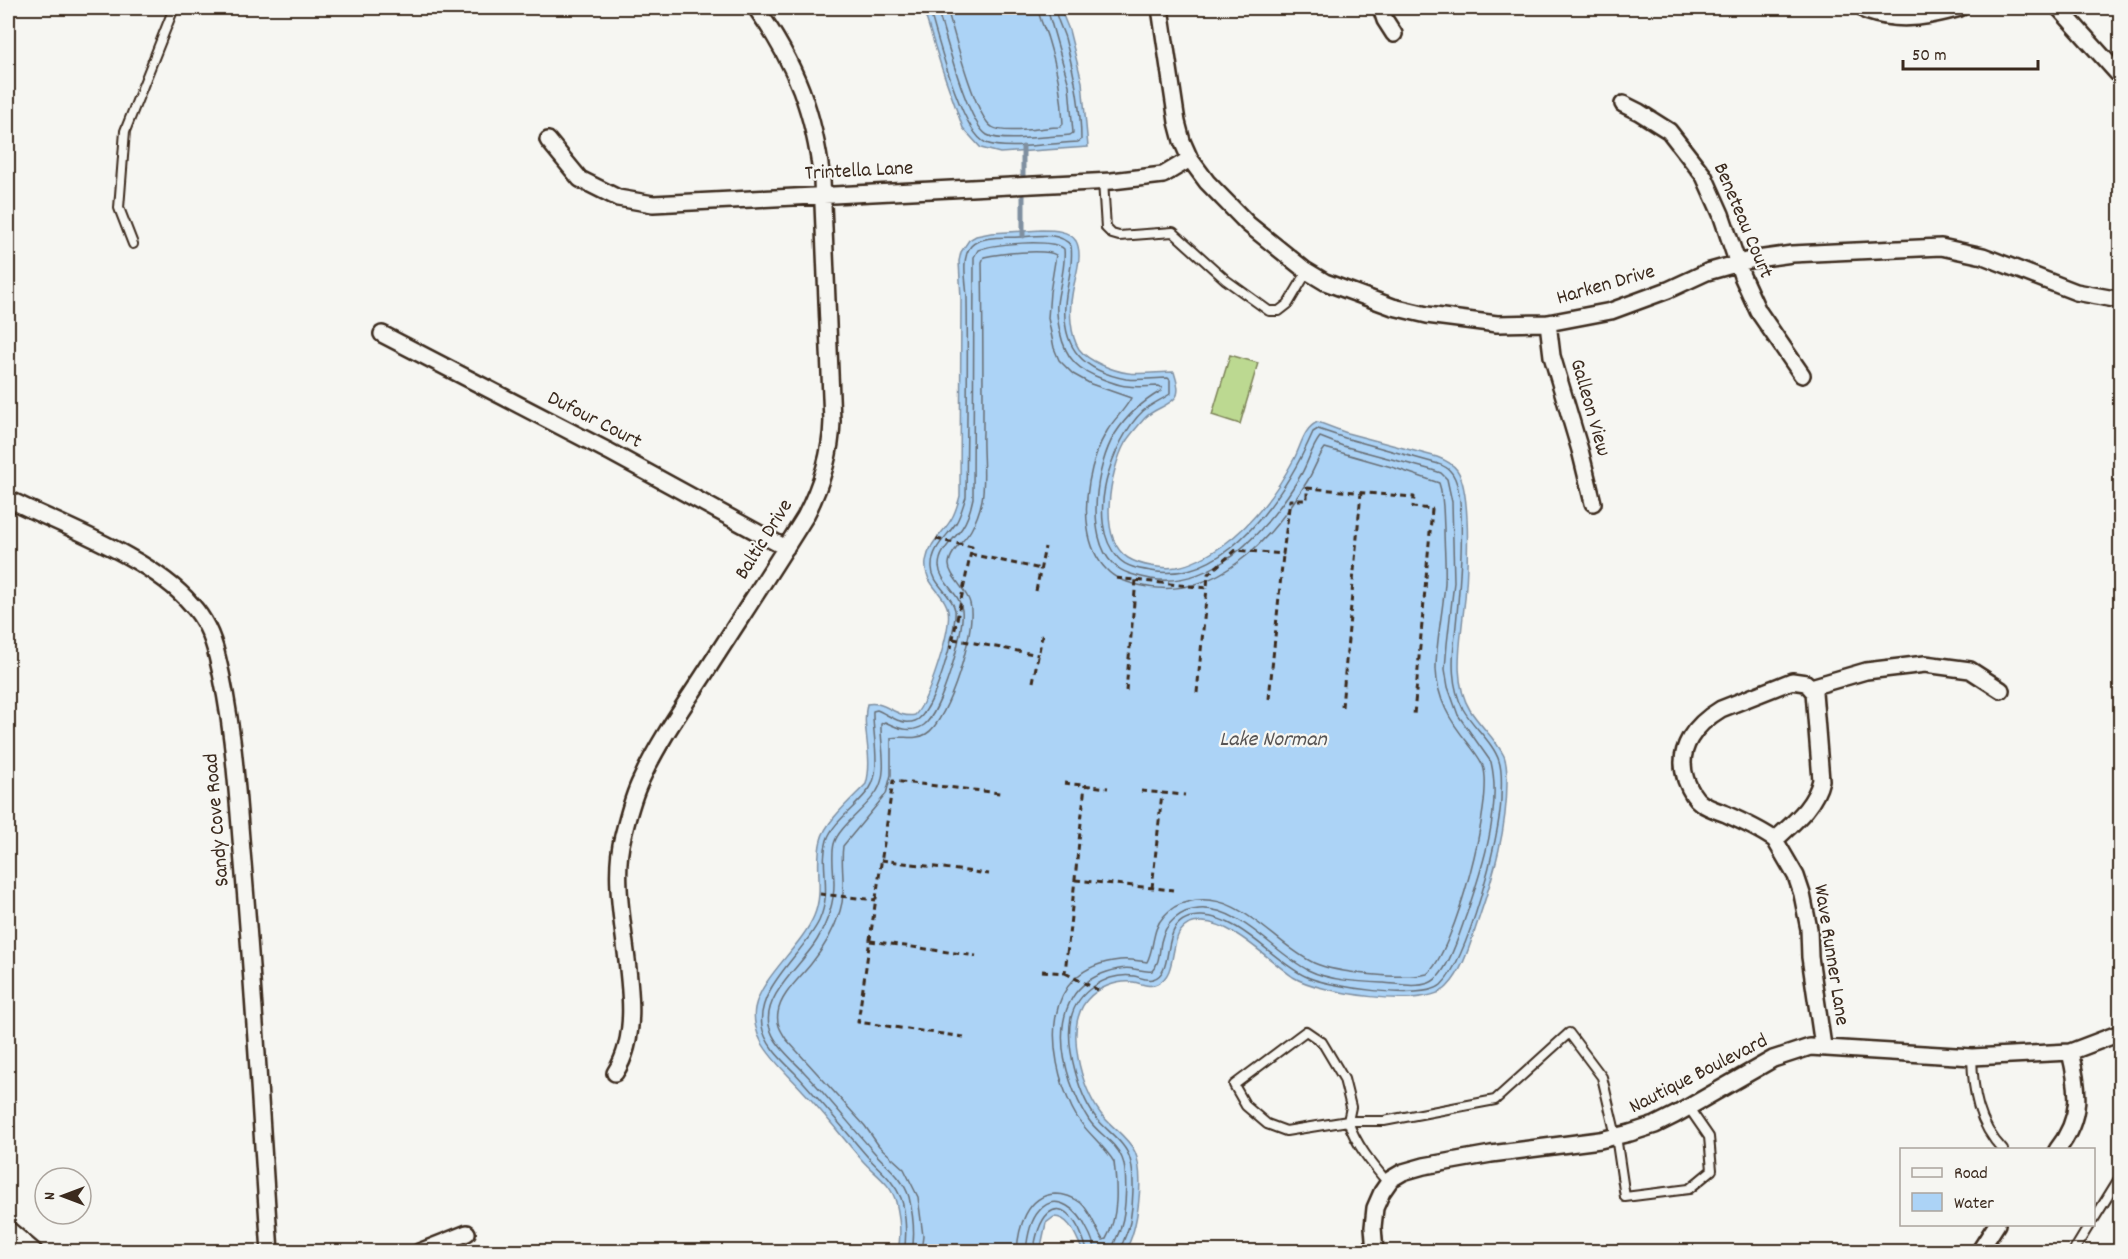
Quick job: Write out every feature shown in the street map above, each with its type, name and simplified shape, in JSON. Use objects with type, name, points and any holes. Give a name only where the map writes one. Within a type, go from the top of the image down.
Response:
[{"type":"street","name":"Baltic Drive","points":[[615,1073],[627,1049],[631,1010],[618,874],[621,840],[631,804],[641,779],[663,739],[805,517],[819,489],[831,444],[832,421],[818,142],[796,74],[783,48],[756,8]]},
{"type":"street","name":"Harken Drive","points":[[1160,8],[1177,122],[1182,141],[1190,159],[1207,182],[1248,224],[1307,272],[1325,282],[1393,307],[1427,315],[1497,324],[1548,323],[1611,311],[1651,297],[1707,272],[1737,263],[1792,254],[1941,247],[1983,256],[2076,292],[2121,300]]},
{"type":"street","points":[[1381,8],[1394,34]]},
{"type":"street","points":[[1866,11],[1876,15],[1908,19],[1936,15],[1960,8]]},
{"type":"street","points":[[2059,8],[2121,76]]},
{"type":"street","name":"Beneteau Court","points":[[1623,104],[1657,122],[1681,144],[1704,176],[1758,311],[1802,375]]},
{"type":"street","name":"Trintella Lane","points":[[548,140],[580,179],[618,198],[637,202],[677,204],[1103,181],[1163,175],[1190,159]]},
{"type":"street","name":"Galleon View","points":[[1548,323],[1552,356],[1593,503]]},
{"type":"street","name":"Dufour Court","points":[[382,334],[610,452],[786,548]]},
{"type":"street","name":"Sandy Cove Road","points":[[8,499],[116,551],[156,574],[180,592],[192,605],[208,630],[217,654],[226,698],[233,753],[248,922],[270,1251]]},
{"type":"street","points":[[1775,840],[1801,815],[1819,790],[1821,780],[1815,692],[1811,687],[1866,671],[1925,664],[1970,670],[2001,690]]},
{"type":"street","name":"Wave Runner Lane","points":[[1811,687],[1806,683],[1792,681],[1721,709],[1700,724],[1691,734],[1683,757],[1683,772],[1695,797],[1702,804],[1748,824],[1775,840],[1796,876],[1809,929],[1810,957],[1823,1046]]},
{"type":"street","name":"Nautique Boulevard","points":[[1388,1183],[1390,1179],[1402,1172],[1424,1166],[1491,1154],[1600,1140],[1655,1125],[1773,1059],[1810,1047],[1972,1057],[2070,1052],[2121,1033]]},
{"type":"street","points":[[2058,1148],[2066,1137],[2079,1100],[2070,1052]]},
{"type":"street","points":[[1375,1251],[1373,1227],[1375,1208],[1388,1183]]},
{"type":"street","points":[[1979,1251],[1996,1226]]},
{"type":"street","points":[[8,1229],[35,1251]]},
{"type":"street","points":[[419,1251],[467,1233]]},
{"type":"lane","points":[[133,243],[118,208],[125,130],[174,8]]},
{"type":"lane","points":[[1103,181],[1106,228],[1112,234],[1173,232],[1226,280],[1269,311],[1279,311],[1288,304],[1307,272]]},
{"type":"lane","points":[[1388,1183],[1371,1163],[1353,1135],[1348,1121],[1351,1107],[1344,1079],[1322,1042],[1306,1031],[1234,1085],[1246,1106],[1267,1124],[1286,1131],[1348,1121],[1384,1121],[1495,1100],[1569,1033],[1602,1077],[1616,1136],[1625,1197],[1689,1188],[1712,1170],[1709,1137],[1689,1107]]},
{"type":"lane","points":[[1972,1057],[1975,1098],[1980,1115],[1989,1132],[2002,1148]]},
{"type":"lane","points":[[2095,1217],[2121,1177]]},
{"type":"lane","points":[[2073,1251],[2089,1226]]},
{"type":"path","points":[[1269,699],[1290,500],[1307,500],[1307,488],[1414,496],[1413,507],[1432,510],[1414,715]]},
{"type":"path","points":[[1342,707],[1361,492]]},
{"type":"path","points":[[936,539],[972,547],[951,648]]},
{"type":"path","points":[[1036,591],[1044,547]]},
{"type":"path","points":[[1197,693],[1208,574],[1236,550],[1283,554]]},
{"type":"path","points":[[970,554],[1041,569]]},
{"type":"path","points":[[1116,578],[1207,588]]},
{"type":"path","points":[[1126,691],[1136,580]]},
{"type":"path","points":[[1033,682],[1043,632]]},
{"type":"path","points":[[953,639],[1039,655]]},
{"type":"path","points":[[964,1037],[858,1022],[881,860],[893,781],[1000,793]]},
{"type":"path","points":[[1064,783],[1108,788]]},
{"type":"path","points":[[1065,973],[1085,785]]},
{"type":"path","points":[[1141,790],[1185,795]]},
{"type":"path","points":[[1152,888],[1162,793]]},
{"type":"path","points":[[881,860],[989,874]]},
{"type":"path","points":[[1075,880],[1173,890]]},
{"type":"path","points":[[820,894],[876,900]]},
{"type":"path","points":[[870,941],[976,957]]},
{"type":"path","points":[[1042,971],[1065,973],[1098,990]]},
{"type":"green space","points":[[1230,355],[1258,363],[1240,424],[1212,415]]},
{"type":"water","points":[[923,8],[1060,8],[1069,30],[1082,82],[1088,147],[1000,153],[981,148],[963,128]]},
{"type":"water","name":"Lake Norman","points":[[1042,230],[1060,231],[1069,235],[1076,241],[1078,247],[1079,260],[1071,301],[1071,315],[1072,330],[1079,349],[1101,365],[1122,372],[1145,374],[1174,372],[1177,382],[1178,392],[1175,398],[1148,415],[1134,430],[1125,443],[1115,470],[1111,486],[1109,520],[1112,536],[1118,548],[1128,558],[1152,566],[1177,567],[1201,559],[1222,546],[1244,528],[1272,495],[1294,459],[1306,432],[1318,422],[1347,433],[1437,457],[1453,465],[1457,470],[1465,498],[1468,540],[1459,652],[1461,688],[1470,710],[1497,744],[1505,759],[1507,781],[1505,816],[1485,901],[1466,955],[1453,980],[1447,987],[1435,994],[1417,997],[1371,997],[1325,989],[1293,977],[1237,934],[1213,923],[1201,922],[1189,924],[1181,930],[1170,969],[1165,978],[1157,984],[1127,982],[1114,984],[1096,992],[1087,1000],[1080,1012],[1077,1026],[1076,1041],[1082,1074],[1087,1089],[1101,1114],[1132,1147],[1138,1162],[1140,1188],[1137,1217],[1125,1251],[1083,1251],[1069,1224],[1065,1220],[1054,1217],[1046,1223],[1040,1251],[898,1251],[900,1233],[894,1195],[771,1056],[757,1030],[754,1017],[755,1008],[765,985],[808,928],[814,916],[819,897],[819,850],[824,833],[834,818],[866,784],[869,764],[865,723],[867,704],[880,705],[909,716],[915,715],[926,696],[943,648],[948,610],[946,603],[928,576],[926,561],[930,548],[949,523],[960,496],[961,299],[959,261],[961,252],[969,240],[976,236]]},
{"type":"waterway","points":[[1023,147],[1023,236]]}]
